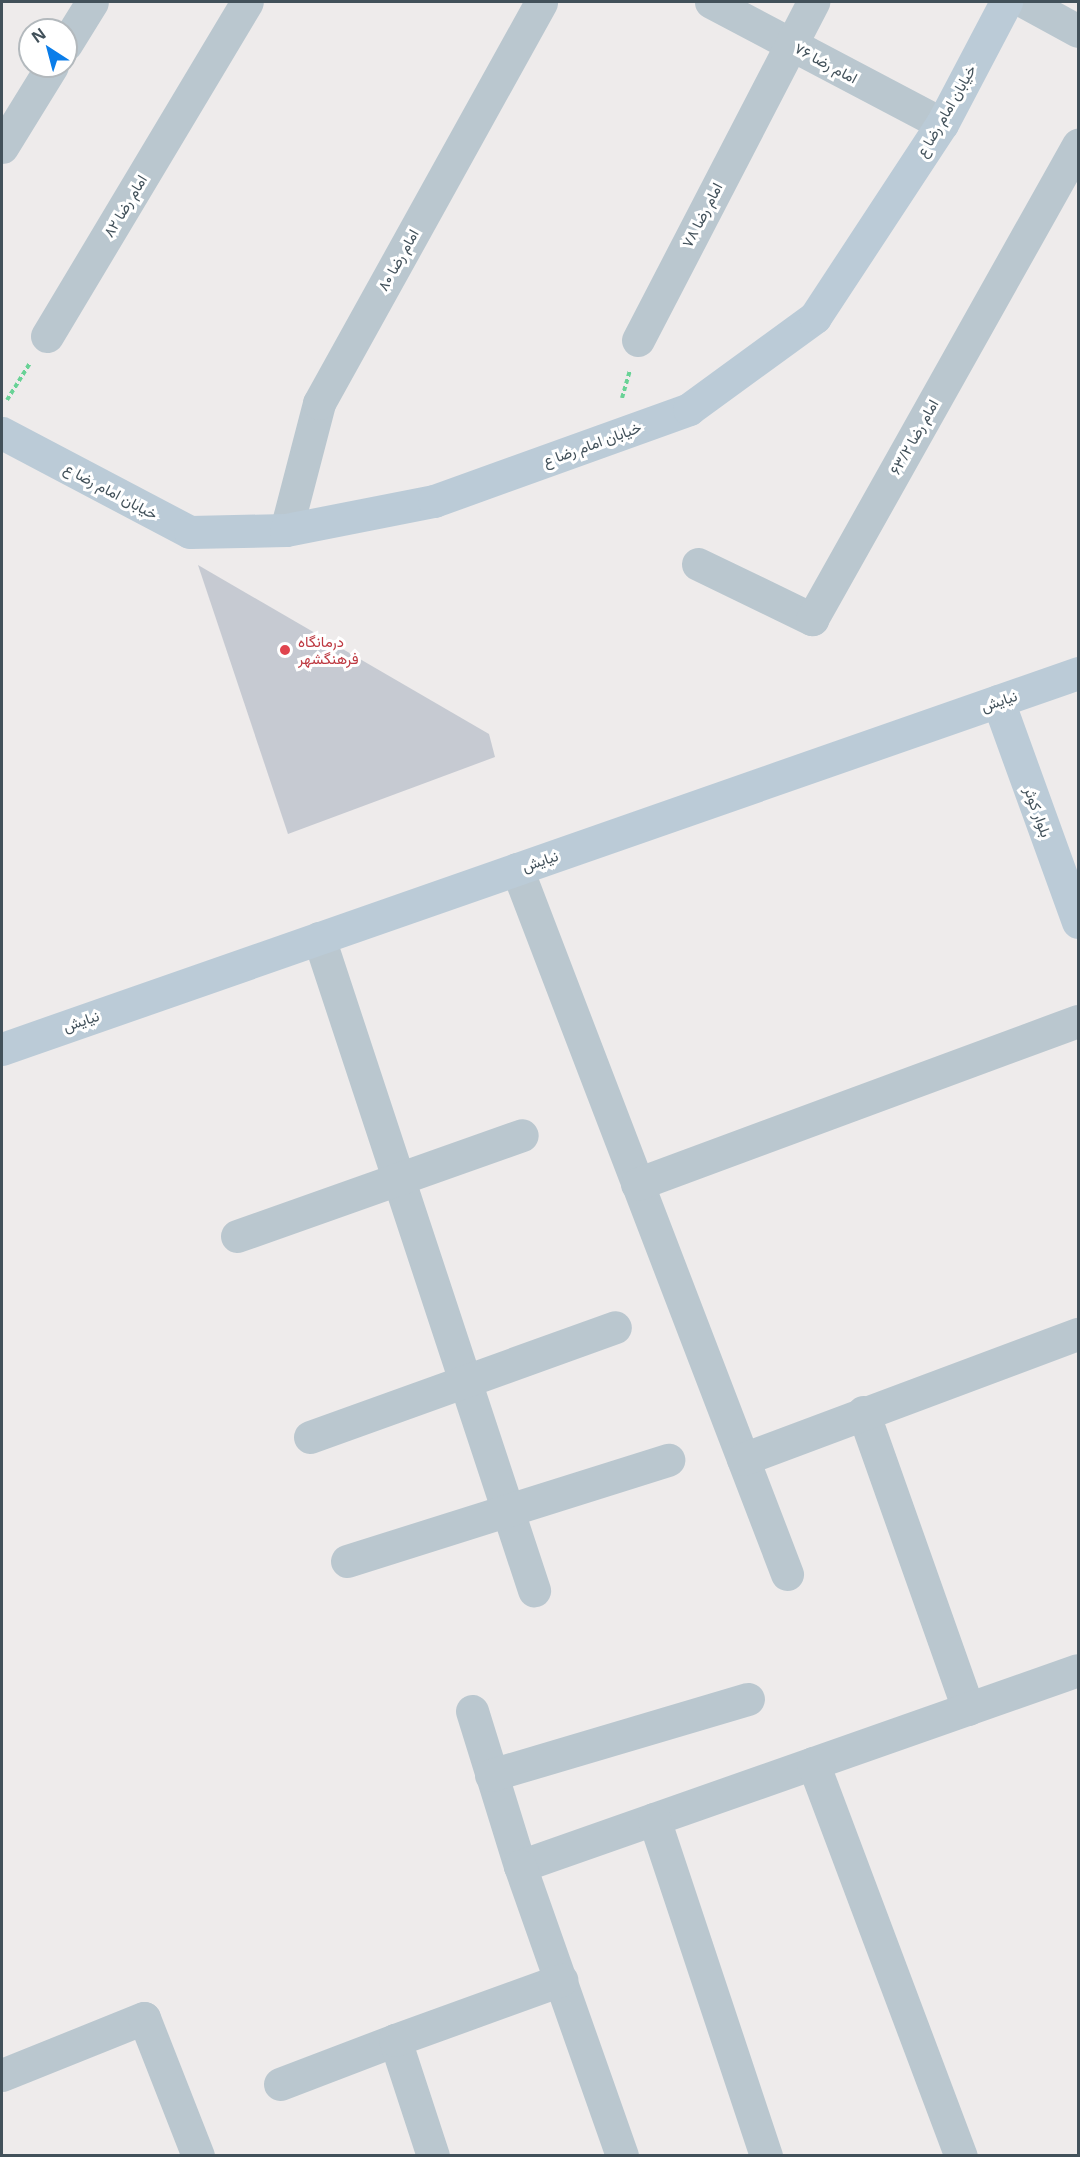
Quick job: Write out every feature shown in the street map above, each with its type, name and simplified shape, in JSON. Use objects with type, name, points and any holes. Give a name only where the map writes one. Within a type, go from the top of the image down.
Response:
[{"type":"street","points":[[78,25],[92,2]]},
{"type":"street","name":"امام رضا ۸۲","points":[[47,336],[247,2]]},
{"type":"street","name":"امام رضا ۸۰","points":[[286,530],[319,404],[541,2]]},
{"type":"street","name":"امام رضا ۷۶","points":[[711,2],[942,124]]},
{"type":"street","name":"امام رضا ۷۸","points":[[638,340],[813,2]]},
{"type":"street","name":"خیابان امام رضا ع","points":[[2,433],[190,532],[286,530],[434,501],[688,409],[815,317],[942,124],[1006,2]]},
{"type":"street","points":[[1025,2],[1078,31]]},
{"type":"street","points":[[2,147],[45,78]]},
{"type":"street","name":"امام رضا ۶۳/۲","points":[[698,564],[812,619],[1078,145]]},
{"type":"street","name":"نیایش","points":[[2,1049],[1078,673]]},
{"type":"street","name":"بلوار کوثر","points":[[998,701],[1078,922]]},
{"type":"street","points":[[517,869],[787,1574]]},
{"type":"street","points":[[319,938],[534,1590]]},
{"type":"street","points":[[637,1184],[1078,1021]]},
{"type":"street","points":[[237,1236],[522,1135]]},
{"type":"street","points":[[310,1437],[615,1327]]},
{"type":"street","points":[[743,1459],[863,1412],[1078,1334]]},
{"type":"street","points":[[863,1412],[968,1709]]},
{"type":"street","points":[[347,1561],[668,1460]]},
{"type":"street","points":[[520,1866],[1078,1670]]},
{"type":"street","points":[[491,1775],[747,1698]]},
{"type":"street","points":[[472,1711],[520,1866],[622,2156]]},
{"type":"street","points":[[813,1763],[962,2156]]},
{"type":"street","points":[[654,1819],[766,2156]]},
{"type":"street","points":[[280,2084],[561,1980]]},
{"type":"street","points":[[2,2075],[144,2018],[198,2156]]},
{"type":"street","points":[[394,2040],[433,2156]]},
{"type":"path","points":[[2,408],[47,336]]},
{"type":"path","points":[[612,436],[638,340]]},
{"type":"building","name":"درمانگاه فرهنگشهر","points":[[198,565],[489,734],[495,757],[288,834]]},
{"type":"place","name":"درمانگاه فرهنگشهر","points":[[285,650]]}]
